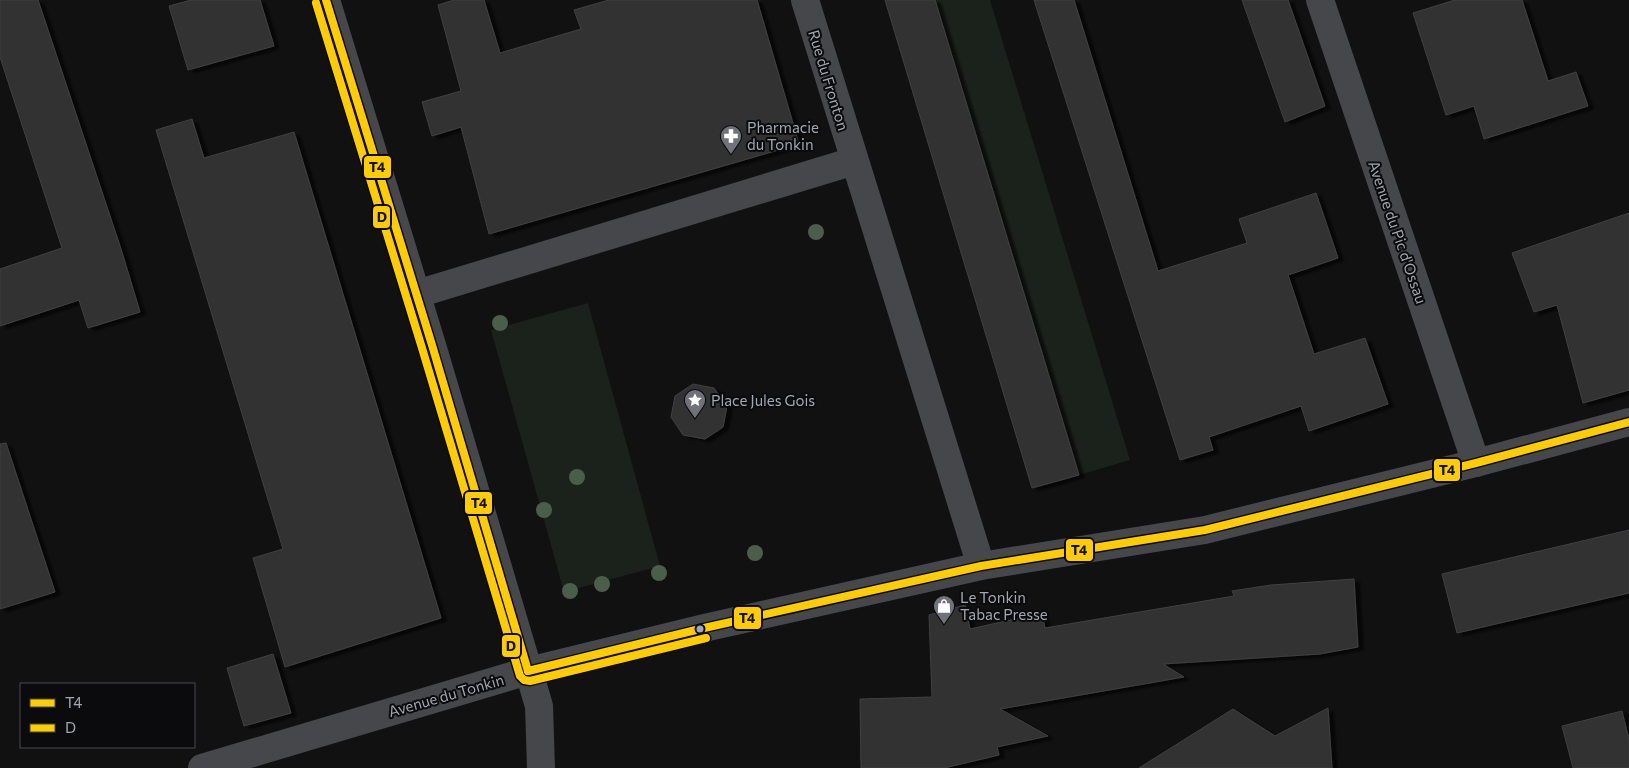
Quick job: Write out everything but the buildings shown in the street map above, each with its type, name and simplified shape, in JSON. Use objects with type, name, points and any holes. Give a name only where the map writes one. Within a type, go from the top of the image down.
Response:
[{"type":"street","points":[[326,0],[417,294],[539,706],[541,768]]},
{"type":"street","name":"Rue du Fronton","points":[[804,0],[854,160]]},
{"type":"street","name":"Avenue du Pic d'Ossau","points":[[1320,0],[1476,463]]},
{"type":"street","points":[[417,294],[854,160],[981,566]]},
{"type":"street","name":"Avenue du Tonkin","points":[[202,768],[528,671],[704,628],[981,566],[1205,530],[1476,463],[1629,422]]},
{"type":"shaded area","points":[[935,0],[990,0],[1130,460],[1079,475]]},
{"type":"shaded area","points":[[588,303],[660,566],[564,592],[491,330]]},
{"type":"transit line","name":"T4","points":[[326,0],[432,345],[528,671]]},
{"type":"transit line","name":"D","points":[[316,3],[520,676],[524,680],[530,681],[706,638]]},
{"type":"transit line","name":"T4","points":[[528,671],[704,628],[981,566],[1205,530],[1476,463],[1629,422]]},
{"type":"place","name":"Pharmacie du Tonkin","points":[[731,155]]},
{"type":"place","name":"Place Jules Gois","points":[[695,419]]},
{"type":"place","name":"Le Tonkin Tabac Presse","points":[[944,625]]}]
